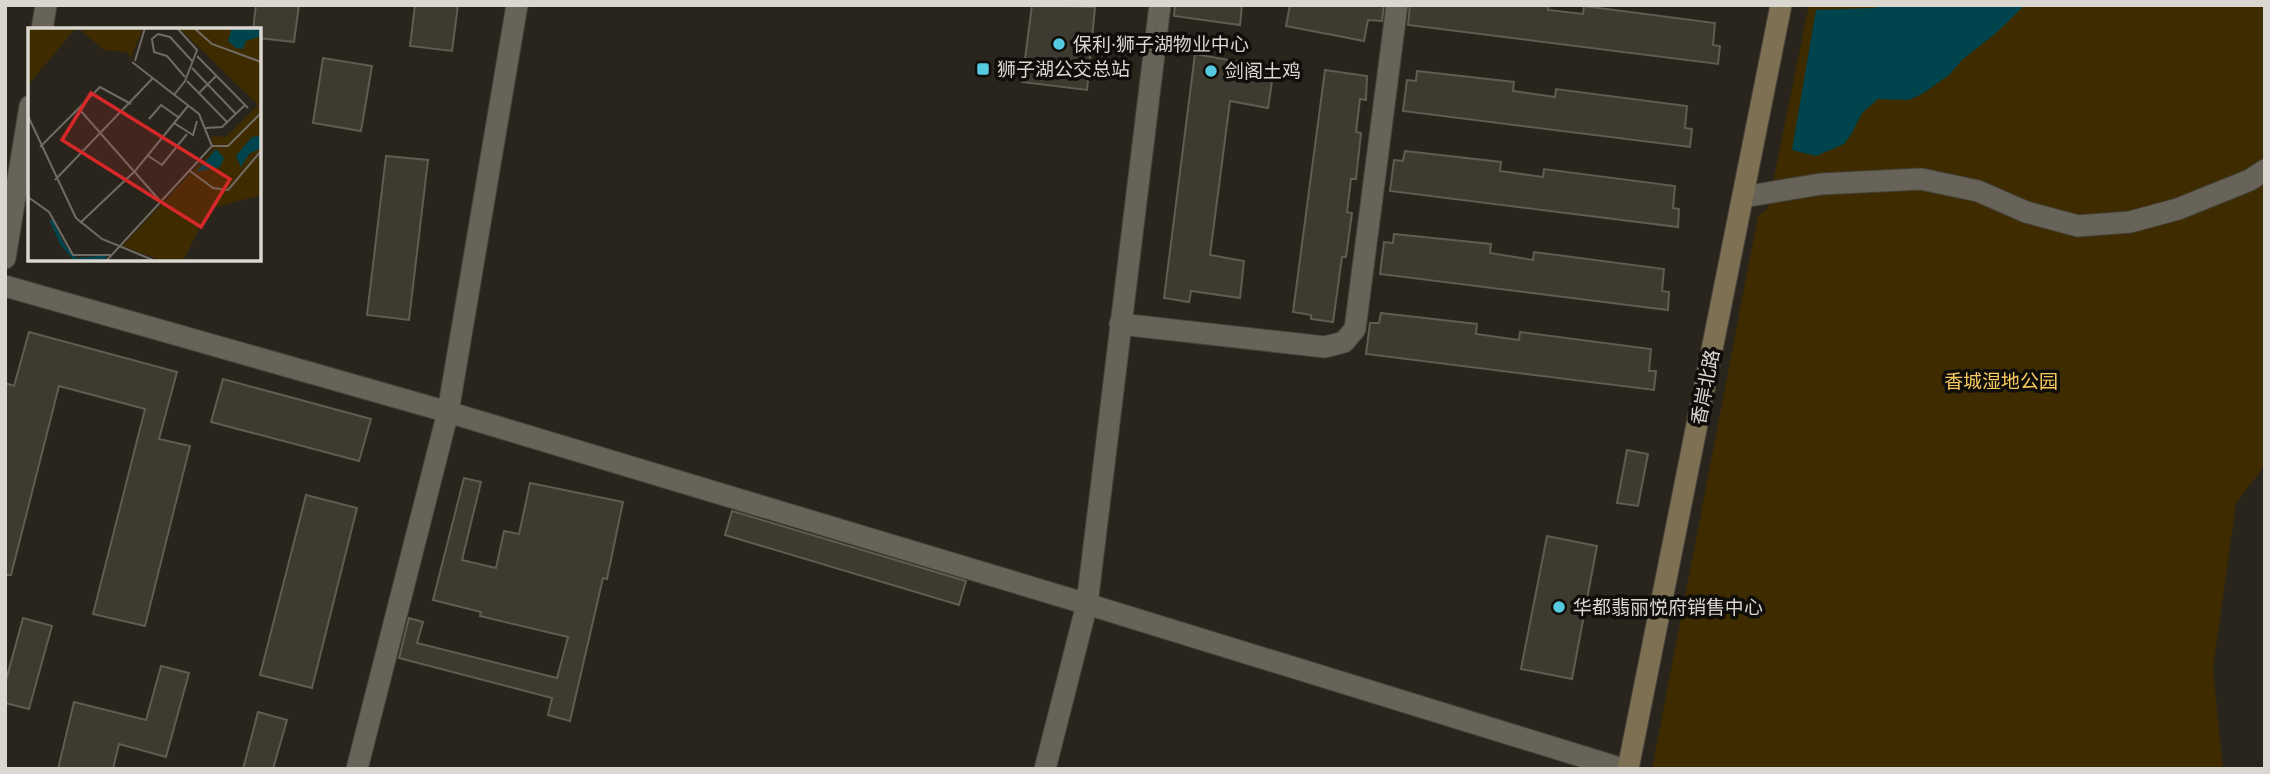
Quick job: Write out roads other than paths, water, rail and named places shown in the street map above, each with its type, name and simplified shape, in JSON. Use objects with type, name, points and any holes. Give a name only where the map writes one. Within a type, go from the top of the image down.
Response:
[{"type":"street","points":[[42,28],[46,5]]},
{"type":"street","points":[[357,769],[448,412],[517,5]]},
{"type":"street","points":[[1045,769],[1087,604],[1160,5]]},
{"type":"street","points":[[1120,324],[1325,347],[1343,342],[1355,329],[1396,5]]},
{"type":"street","name":"香岸北路","points":[[1625,769],[1782,5]]},
{"type":"street","points":[[5,258],[28,118]]},
{"type":"street","points":[[1743,197],[1821,184],[1921,179],[1978,191],[2026,212],[2078,226],[2130,222],[2178,209],[2250,180],[2265,170]]},
{"type":"street","points":[[5,286],[448,412],[1625,769]]},
{"type":"water","points":[[1887,5],[2025,5],[1963,59],[1949,75],[1922,94],[1909,100],[1878,99],[1862,113],[1844,144],[1816,156],[1792,150],[1816,10]]},
{"type":"place","name":"保利·狮子湖物业中心","points":[[1059,44]]},
{"type":"place","name":"狮子湖公交总站","points":[[983,69]]},
{"type":"place","name":"剑阁土鸡","points":[[1211,71]]},
{"type":"place","name":"华都翡丽悦府销售中心","points":[[1559,607]]},
{"type":"park label","name":"香城湿地公园","points":[[2001,381]]}]
